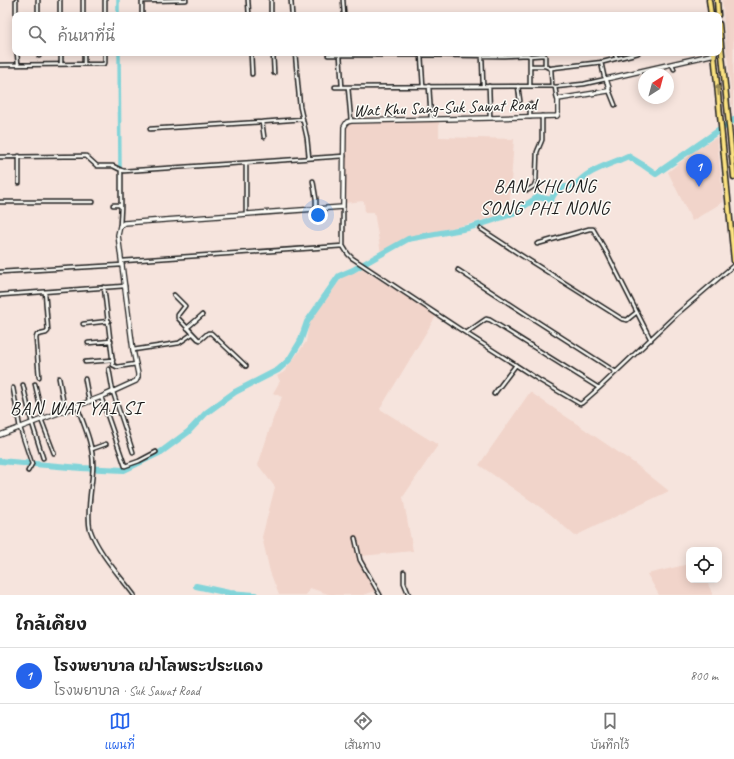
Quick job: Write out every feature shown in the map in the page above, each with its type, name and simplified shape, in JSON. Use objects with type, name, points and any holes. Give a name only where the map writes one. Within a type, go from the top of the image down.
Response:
[{"type":"main road","points":[[709,0],[711,12]]},
{"type":"main road","points":[[717,0],[718,12]]},
{"type":"main road","points":[[714,56],[734,261]]},
{"type":"main road","points":[[722,56],[734,177]]},
{"type":"street","points":[[16,0],[16,12]]},
{"type":"street","points":[[38,0],[38,12]]},
{"type":"street","points":[[60,0],[60,12]]},
{"type":"street","points":[[83,0],[83,12]]},
{"type":"street","points":[[104,0],[105,12]]},
{"type":"street","points":[[142,12],[142,2],[144,1],[186,0]]},
{"type":"street","points":[[248,0],[249,12]]},
{"type":"street","points":[[270,0],[271,12]]},
{"type":"street","points":[[291,0],[292,12]]},
{"type":"street","points":[[343,0],[344,12]]},
{"type":"street","points":[[17,56],[18,64]]},
{"type":"street","points":[[61,56],[61,64]]},
{"type":"street","points":[[84,56],[84,64]]},
{"type":"street","points":[[0,64],[104,64],[105,56]]},
{"type":"street","points":[[251,56],[252,74]]},
{"type":"street","points":[[273,56],[274,73]]},
{"type":"street","points":[[295,56],[300,107],[307,138],[309,158]]},
{"type":"street","points":[[340,56],[342,87]]},
{"type":"street","points":[[421,56],[423,86]]},
{"type":"street","points":[[483,86],[482,56],[504,56]]},
{"type":"street","points":[[530,56],[530,86]]},
{"type":"street","points":[[545,56],[546,66]]},
{"type":"street","points":[[530,66],[546,66],[551,69],[601,62],[625,56]]},
{"type":"street","points":[[335,87],[554,87],[584,84],[703,56]]},
{"type":"street","points":[[601,62],[604,76],[615,105]]},
{"type":"street","points":[[672,64],[674,68]]},
{"type":"street","points":[[551,69],[558,99]]},
{"type":"street","points":[[429,86],[431,120]]},
{"type":"street","points":[[489,86],[490,118]]},
{"type":"street","points":[[518,86],[520,101]]},
{"type":"street","points":[[348,87],[351,121]]},
{"type":"street","name":"Wat Khu Sang-Suk Sawat Road","points":[[343,207],[344,127],[347,122],[558,116],[558,99],[609,90]]},
{"type":"street","points":[[530,104],[530,117]]},
{"type":"street","points":[[528,190],[534,186],[536,181],[537,152],[542,140],[542,116]]},
{"type":"street","points":[[150,129],[303,119]]},
{"type":"street","points":[[262,122],[264,138]]},
{"type":"street","points":[[18,156],[19,183]]},
{"type":"street","points":[[0,157],[86,156],[97,166],[113,166],[121,170],[344,156]]},
{"type":"street","points":[[246,163],[246,214]]},
{"type":"street","points":[[0,435],[113,392],[136,381],[138,377],[118,235],[121,207],[121,170]]},
{"type":"street","points":[[313,181],[316,209]]},
{"type":"street","points":[[0,202],[93,202]]},
{"type":"street","points":[[113,205],[121,207]]},
{"type":"street","points":[[120,226],[124,223],[343,207],[343,246],[348,254],[360,264],[466,334],[580,404],[701,293],[734,265]]},
{"type":"street","points":[[481,229],[622,319],[626,320],[637,312]]},
{"type":"street","points":[[537,244],[593,229],[651,340]]},
{"type":"street","points":[[122,260],[343,246]]},
{"type":"street","points":[[0,272],[122,265]]},
{"type":"street","points":[[458,270],[616,372]]},
{"type":"street","points":[[0,295],[125,286]]},
{"type":"street","points":[[104,287],[113,365],[115,367],[136,364]]},
{"type":"street","points":[[39,377],[36,338],[37,335],[48,332],[45,292]]},
{"type":"street","points":[[174,295],[185,306],[177,317],[192,334],[200,340],[208,333],[211,333],[246,366]]},
{"type":"street","points":[[187,328],[202,316]]},
{"type":"street","points":[[466,334],[486,319],[490,320],[599,388]]},
{"type":"street","points":[[83,324],[109,321]]},
{"type":"street","points":[[133,350],[179,343],[192,334]]},
{"type":"street","points":[[88,343],[111,341]]},
{"type":"street","points":[[85,362],[113,360]]},
{"type":"street","points":[[494,394],[516,365]]},
{"type":"street","points":[[109,369],[113,392],[133,452]]},
{"type":"street","points":[[59,378],[65,411]]},
{"type":"street","points":[[85,379],[89,402]]},
{"type":"street","points":[[35,384],[42,419],[54,453]]},
{"type":"street","points":[[23,385],[32,423],[44,458]]},
{"type":"street","points":[[13,388],[20,428],[32,464],[28,471]]},
{"type":"street","points":[[101,397],[126,466],[156,452]]},
{"type":"street","points":[[77,406],[92,449],[93,466],[89,518],[90,528],[100,550],[134,595]]},
{"type":"street","points":[[92,449],[106,444]]},
{"type":"street","points":[[355,538],[360,560],[380,595]]},
{"type":"street","points":[[404,572],[404,583],[409,595]]},
{"type":"shaded area","points":[[722,0],[734,0],[733,117]]},
{"type":"shaded area","points":[[439,121],[439,137],[514,139],[509,211],[498,216],[465,225],[420,235],[401,242],[381,253],[374,212],[365,212],[364,201],[344,203],[345,126],[350,124]]},
{"type":"shaded area","points":[[717,137],[723,202],[692,221],[668,172],[697,149]]},
{"type":"shaded area","points":[[362,269],[436,316],[380,409],[438,445],[403,497],[413,551],[361,556],[379,590],[363,595],[331,595],[310,588],[306,595],[279,595],[270,572],[262,537],[275,487],[258,465],[282,397],[273,393],[280,381],[277,376],[284,372],[306,342],[309,322],[344,275]]},
{"type":"shaded area","points":[[530,392],[634,463],[669,491],[575,536],[550,514],[479,465]]},
{"type":"shaded area","points":[[686,565],[686,583],[707,583],[713,595],[659,595],[647,574]]},
{"type":"waterway","points":[[118,0],[118,12]]},
{"type":"waterway","points":[[119,56],[120,169]]},
{"type":"waterway","points":[[0,461],[124,470],[161,452],[188,432],[206,413],[235,392],[278,370],[289,360],[300,342],[307,322],[339,276],[353,270],[408,239],[468,228],[488,222],[512,214],[538,197],[551,200],[560,188],[575,186],[580,180],[593,171],[628,156],[656,174],[734,120]]},
{"type":"waterway","points":[[196,586],[229,593],[255,595]]},
{"type":"place","name":"โรงพยาบาล เปาโลพระประแดง","points":[[699,187]]},
{"type":"district","name":"BAN KHLONG SONG PHI NONG","points":[[545,196]]},
{"type":"district","name":"BAN WAT YAI SI","points":[[76,407]]}]
